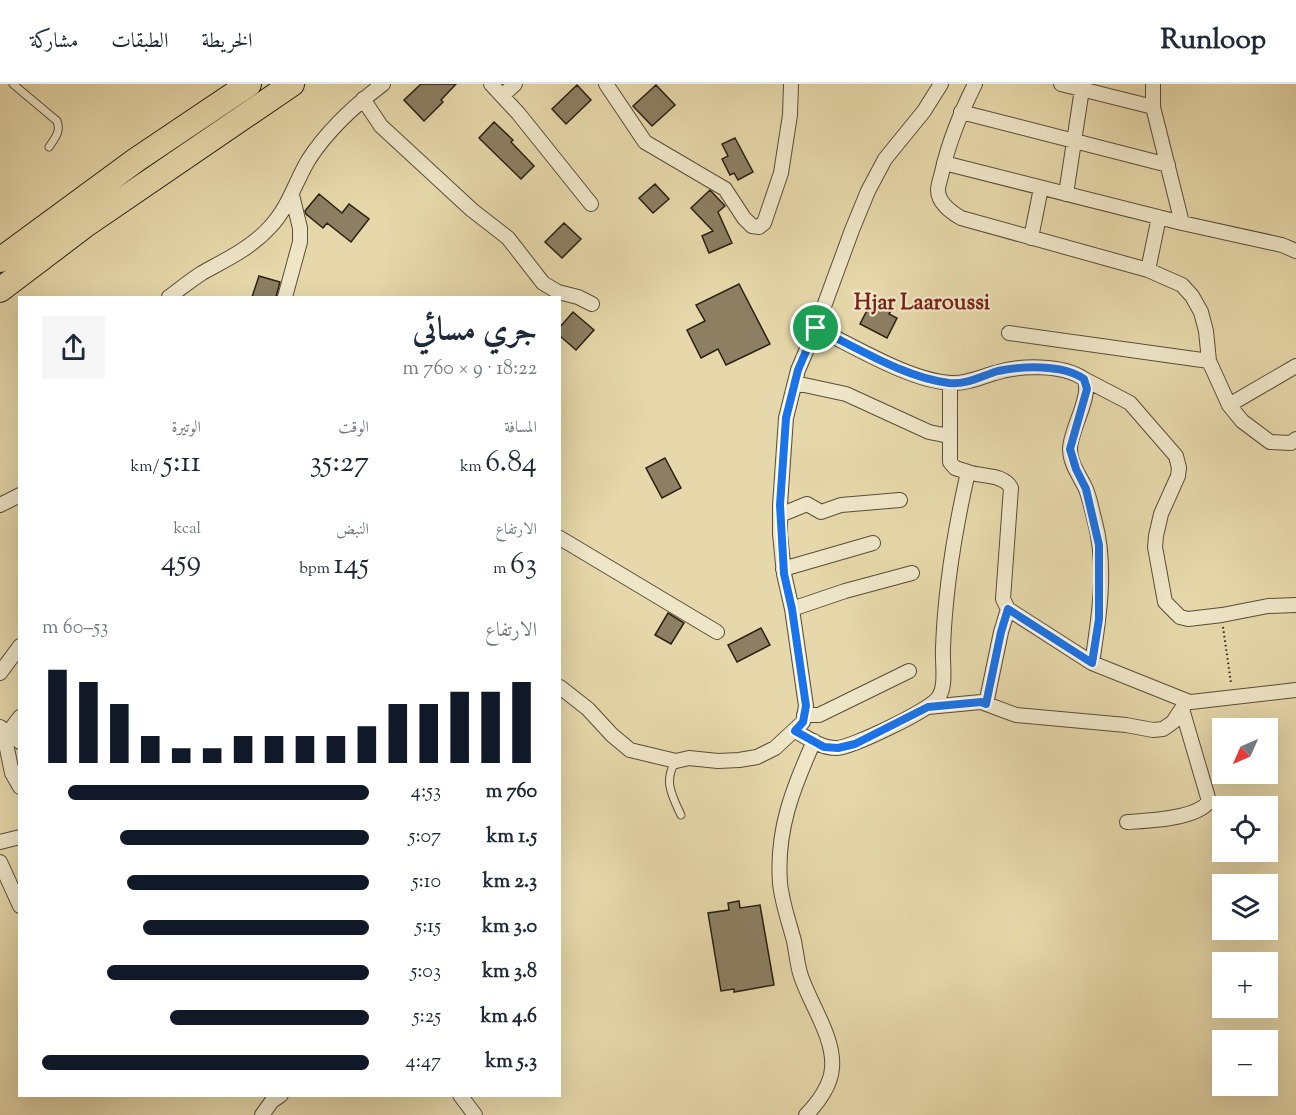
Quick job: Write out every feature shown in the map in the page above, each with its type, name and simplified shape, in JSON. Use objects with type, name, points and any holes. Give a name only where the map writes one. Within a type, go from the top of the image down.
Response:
[{"type":"highway","points":[[0,260],[136,160],[249,84]]},
{"type":"highway","points":[[0,290],[87,224],[292,84]]},
{"type":"street","points":[[170,296],[202,273],[243,251],[270,227],[292,195],[308,162],[324,137],[363,99],[383,84]]},
{"type":"street","points":[[491,84],[591,204]]},
{"type":"street","points":[[502,96],[514,84]]},
{"type":"street","points":[[606,84],[645,142],[725,189],[744,218],[752,226],[759,227],[764,223],[781,173],[790,115],[791,84]]},
{"type":"street","points":[[561,688],[588,709],[612,735],[630,750],[676,761],[689,758],[729,761],[757,757],[775,748],[803,722],[806,706],[792,609],[783,569],[780,515],[786,418],[798,370],[868,191],[885,159],[924,111],[941,84]]},
{"type":"street","points":[[975,84],[961,112],[944,163],[938,191],[949,210],[961,218],[1148,270],[1182,285],[1192,296],[1201,312],[1206,331],[1209,361],[1229,405],[1242,421],[1270,442],[1291,443],[1296,439]]},
{"type":"street","points":[[1061,84],[1153,107]]},
{"type":"street","points":[[1153,84],[1153,107],[1182,223]]},
{"type":"street","points":[[1066,194],[1082,89]]},
{"type":"street","points":[[363,99],[381,126],[472,210],[508,238],[543,283],[558,292],[578,297],[592,304]]},
{"type":"street","points":[[961,112],[1168,165]]},
{"type":"street","points":[[944,163],[1182,223],[1282,245],[1296,251]]},
{"type":"street","points":[[1031,238],[1041,188]]},
{"type":"street","points":[[285,296],[300,242],[300,228],[292,195]]},
{"type":"street","points":[[1148,270],[1159,217]]},
{"type":"street","points":[[816,328],[923,379],[950,383],[974,380],[998,372],[1038,367],[1073,373],[1130,403],[1169,447],[1179,463],[1178,476],[1161,514],[1156,536],[1155,547],[1165,602],[1180,617],[1188,619],[1268,606],[1296,605]]},
{"type":"street","points":[[1009,333],[1209,361]]},
{"type":"street","points":[[1229,405],[1296,366]]},
{"type":"street","points":[[1084,379],[1087,389],[1070,449],[1076,469],[1086,489],[1099,545],[1099,619],[1092,663]]},
{"type":"street","points":[[795,383],[846,394],[929,432],[949,436]]},
{"type":"street","points":[[950,383],[950,464],[968,472],[1003,479],[1009,483],[1011,488],[1003,599],[1008,609],[1092,663],[1184,705]]},
{"type":"street","points":[[795,731],[824,747],[838,748],[855,744],[928,707],[938,698],[941,692],[943,647],[959,510],[968,472]]},
{"type":"street","points":[[0,505],[18,496]]},
{"type":"street","points":[[780,515],[807,504],[821,512],[841,506],[900,500]]},
{"type":"street","points":[[561,539],[717,632]]},
{"type":"street","points":[[783,569],[873,543]]},
{"type":"street","points":[[792,609],[845,591],[912,573]]},
{"type":"street","points":[[986,704],[1008,609]]},
{"type":"street","points":[[0,674],[18,648]]},
{"type":"street","points":[[804,715],[819,715],[909,671]]},
{"type":"street","points":[[928,707],[986,704],[1016,715],[1126,725],[1153,730],[1163,729],[1173,722],[1184,705],[1191,702],[1296,690]]},
{"type":"street","points":[[1127,822],[1163,820],[1204,808],[1209,801],[1184,705]]},
{"type":"street","points":[[3,730],[18,719]]},
{"type":"street","points":[[3,730],[18,741]]},
{"type":"street","points":[[3,730],[12,773],[18,784]]},
{"type":"street","points":[[806,1115],[824,1092],[831,1078],[833,1066],[830,1048],[800,972],[780,884],[780,860],[786,815],[793,788],[814,741]]},
{"type":"street","points":[[0,842],[18,838]]},
{"type":"street","points":[[0,862],[18,902]]},
{"type":"street","points":[[262,1115],[272,1101],[278,1097]]},
{"type":"street","points":[[462,1097],[475,1115]]},
{"type":"lane","points":[[13,84],[57,121],[58,133],[49,147]]},
{"type":"lane","points":[[676,761],[670,771],[669,779],[673,797],[681,815]]},
{"type":"path","points":[[1222,615],[1233,698]]},
{"type":"building","points":[[421,84],[456,84],[441,100],[443,102],[424,121],[404,100]]},
{"type":"building","points":[[577,85],[591,100],[566,124],[552,109]]},
{"type":"building","points":[[656,85],[675,105],[652,126],[633,106]]},
{"type":"building","points":[[494,122],[513,140],[511,142],[534,166],[521,179],[479,138]]},
{"type":"building","points":[[735,138],[753,172],[738,180],[734,173],[730,175],[722,159],[728,156],[722,144]]},
{"type":"building","points":[[655,184],[669,199],[653,213],[639,198]]},
{"type":"building","points":[[710,190],[725,206],[718,212],[732,243],[709,253],[702,236],[713,231],[691,208]]},
{"type":"building","points":[[319,194],[342,213],[349,204],[369,219],[351,242],[327,223],[323,228],[306,214],[305,211]]},
{"type":"building","points":[[564,223],[581,239],[562,258],[545,242]]},
{"type":"building","points":[[259,276],[280,282],[276,296],[252,296]]},
{"type":"building","points":[[739,284],[770,344],[726,365],[718,349],[701,358],[687,330],[705,321],[696,305]]},
{"type":"building","points":[[873,299],[892,309],[889,314],[897,318],[887,338],[860,324]]},
{"type":"building","points":[[573,312],[594,330],[576,350],[561,337],[561,326]]},
{"type":"building","points":[[665,458],[681,488],[662,498],[646,468]]},
{"type":"building","points":[[668,613],[684,623],[671,644],[655,635]]},
{"type":"building","points":[[761,628],[770,645],[737,662],[728,645]]},
{"type":"building","points":[[739,901],[740,908],[760,905],[774,985],[734,992],[734,989],[721,991],[708,913],[729,910],[728,903]]},
{"type":"district","name":"Hjar Laaroussi","points":[[922,304]]},
{"type":"route","points":[[816,328],[923,379],[953,384],[1013,369],[1038,367],[1073,373],[1084,379],[1087,389],[1070,449],[1076,469],[1086,489],[1099,545],[1099,619],[1092,663],[1008,609],[986,704],[981,702],[928,707],[855,744],[838,748],[824,747],[795,731],[803,722],[806,706],[792,609],[784,574],[780,505],[786,418],[798,370],[816,328]]}]
